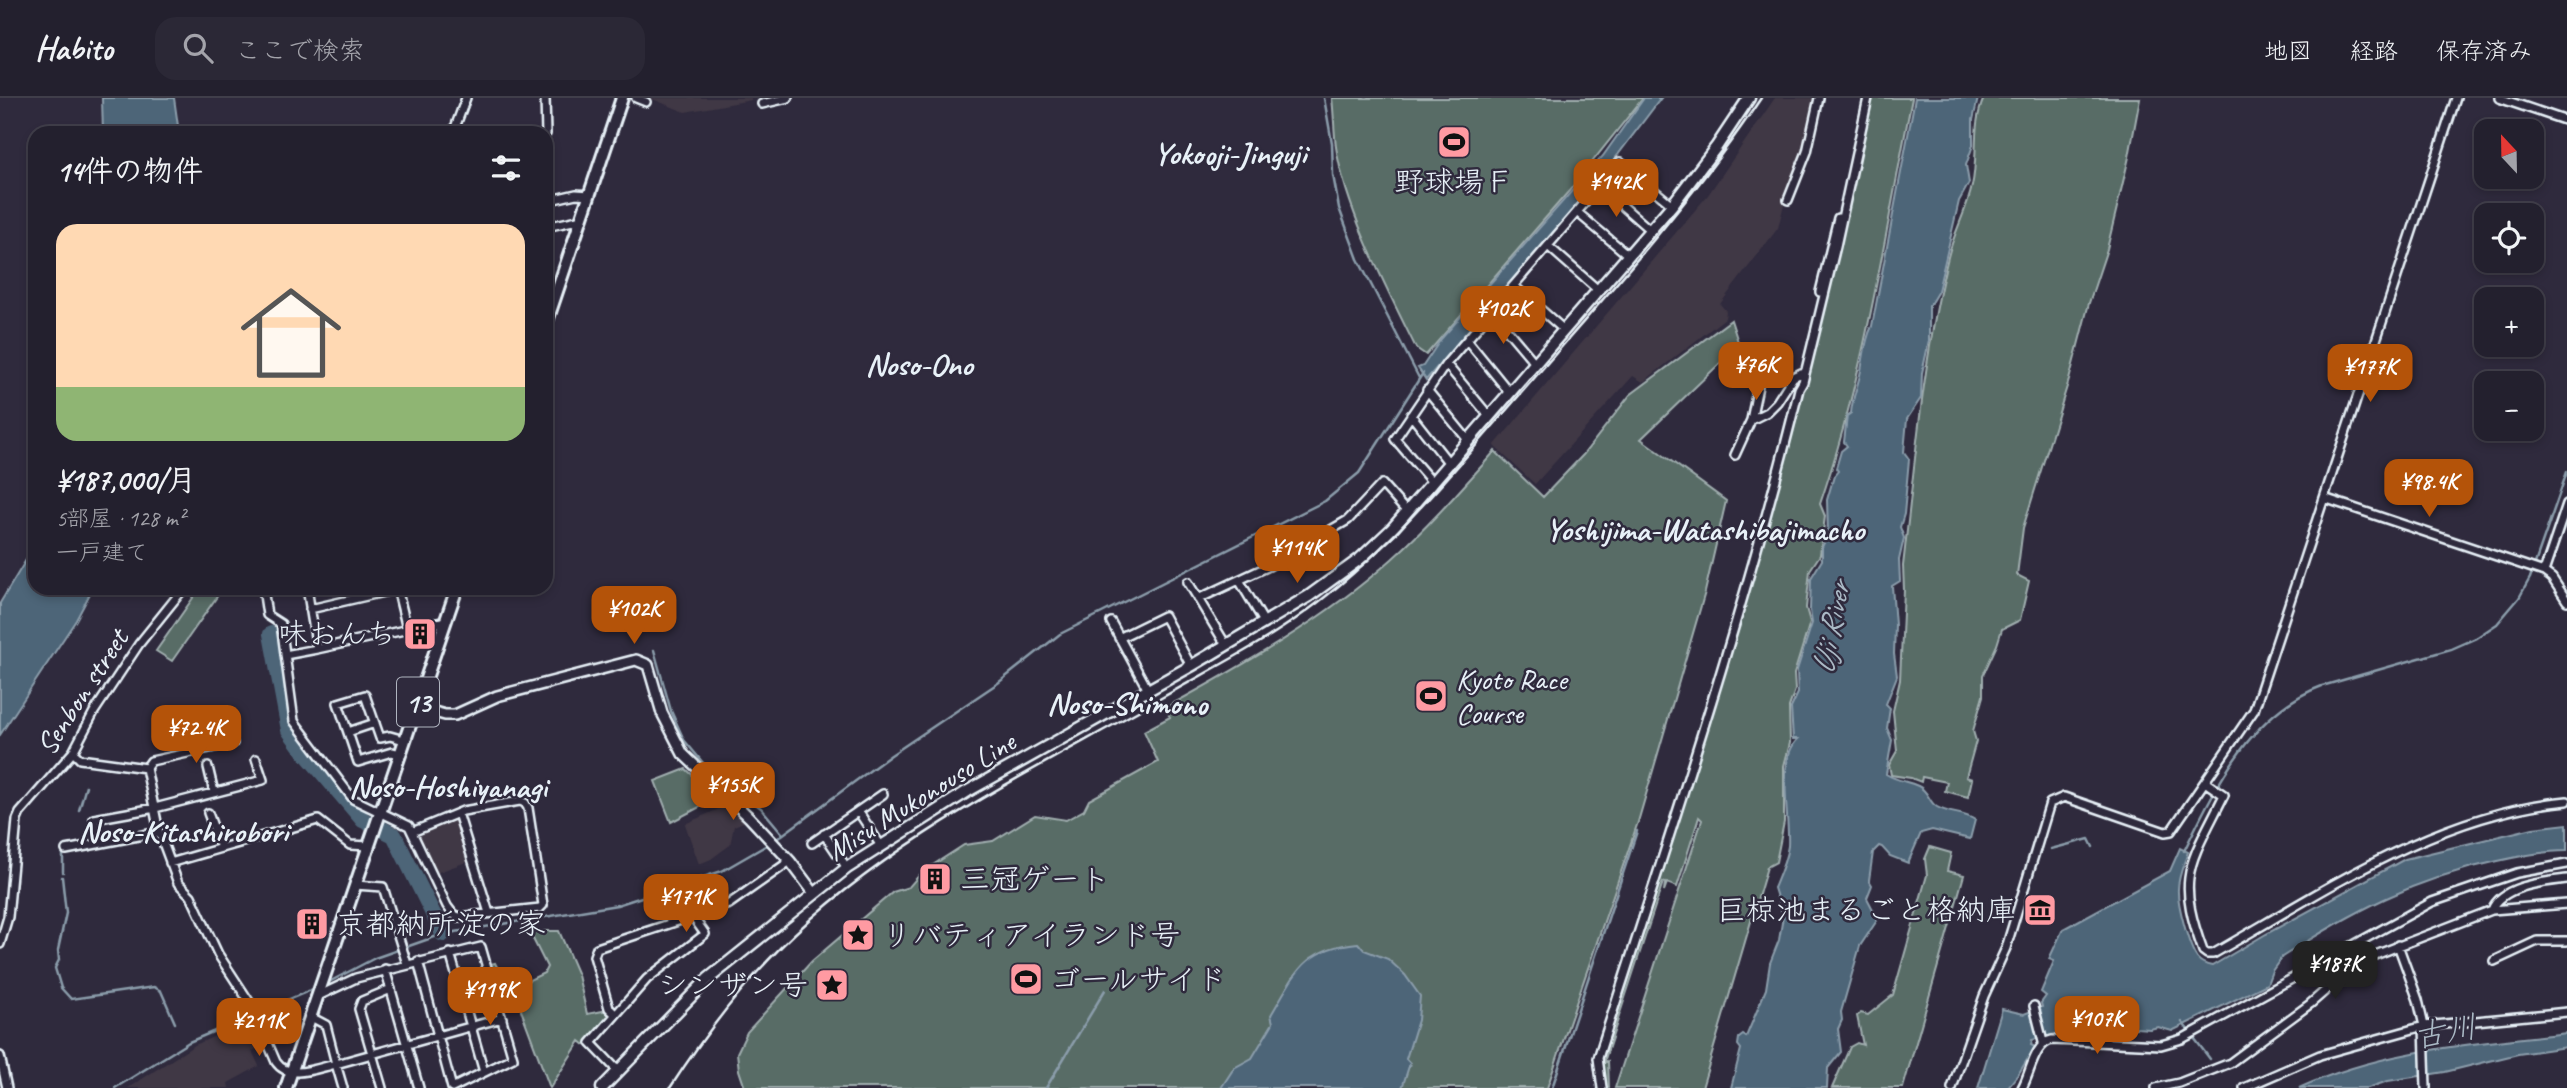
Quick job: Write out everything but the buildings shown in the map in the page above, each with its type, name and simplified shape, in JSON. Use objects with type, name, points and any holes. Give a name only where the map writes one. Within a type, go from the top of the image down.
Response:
[{"type":"main road","name":"Misu Mukonouso Line","points":[[602,1088],[708,979],[847,868],[968,790],[1191,666],[1309,596],[1360,559],[1391,529],[1672,205],[1749,98]]},
{"type":"main road","points":[[553,304],[590,195],[618,99]]},
{"type":"main road","name":"13","points":[[286,1088],[455,595]]},
{"type":"street","points":[[456,126],[466,98]]},
{"type":"street","points":[[545,98],[546,126]]},
{"type":"street","points":[[636,98],[646,102]]},
{"type":"street","points":[[762,104],[788,98]]},
{"type":"street","points":[[1788,200],[1807,152],[1819,98]]},
{"type":"street","points":[[1795,398],[1866,98]]},
{"type":"street","points":[[1602,1088],[1598,1058],[1736,620],[1799,388],[1806,371],[1866,98]]},
{"type":"street","points":[[1952,1088],[1984,996],[2006,948],[2050,803],[2064,797],[2165,832],[2171,831],[2208,783],[2255,710],[2456,98]]},
{"type":"street","points":[[2499,98],[2567,121]]},
{"type":"street","points":[[1432,481],[1395,439],[1446,364],[1620,162],[1672,205]]},
{"type":"street","points":[[1601,187],[1650,230]]},
{"type":"street","points":[[553,199],[576,194],[590,195]]},
{"type":"street","points":[[1578,213],[1628,255]]},
{"type":"street","points":[[553,225],[582,219]]},
{"type":"street","points":[[1548,246],[1598,290]]},
{"type":"street","points":[[1514,286],[1564,330]]},
{"type":"street","points":[[1492,312],[1535,363]]},
{"type":"street","points":[[1467,340],[1510,393]]},
{"type":"street","points":[[1446,364],[1489,416]]},
{"type":"street","points":[[1751,420],[1767,412],[1793,377],[1801,373]]},
{"type":"street","points":[[1735,456],[1751,420],[1758,386]]},
{"type":"street","points":[[1427,390],[1468,440]]},
{"type":"street","points":[[1410,415],[1448,461]]},
{"type":"street","points":[[1198,599],[1269,566],[1348,520],[1382,484],[1406,511]]},
{"type":"street","points":[[2324,498],[2542,572],[2552,578],[2567,601]]},
{"type":"street","points":[[2542,572],[2567,504]]},
{"type":"street","points":[[1239,580],[1264,622]]},
{"type":"street","points":[[1188,582],[1226,645]]},
{"type":"street","name":"Senbon street","points":[[0,944],[8,917],[17,820],[20,813],[73,752],[94,712],[139,644],[178,595]]},
{"type":"street","points":[[264,595],[267,615],[281,624],[294,721],[354,799],[379,814],[404,822],[412,832],[453,915],[458,917],[540,908],[543,905],[525,803],[520,801],[458,813],[412,832]]},
{"type":"street","points":[[308,595],[317,649]]},
{"type":"street","points":[[310,609],[368,595]]},
{"type":"street","points":[[399,595],[407,629]]},
{"type":"street","points":[[1119,638],[1164,616],[1191,666]]},
{"type":"street","points":[[285,655],[446,621]]},
{"type":"street","points":[[1111,622],[1148,690]]},
{"type":"street","points":[[416,707],[455,715],[497,696],[636,660],[644,662],[648,666],[662,713],[683,754],[759,828],[790,861],[814,893]]},
{"type":"street","points":[[400,754],[391,752],[358,762],[338,703],[365,695],[380,738],[390,736],[404,740]]},
{"type":"street","points":[[348,732],[375,723]]},
{"type":"street","points":[[233,743],[151,761],[146,768],[159,832],[178,883],[191,896],[218,954],[252,1006],[280,1068],[292,1073],[336,1064],[502,1018]]},
{"type":"street","points":[[73,752],[79,759],[146,768]]},
{"type":"street","points":[[98,844],[94,819],[155,808],[263,779],[256,758]]},
{"type":"street","points":[[208,766],[214,792]]},
{"type":"street","points":[[2208,783],[2224,795],[2192,860],[2187,878],[2191,915],[2203,951],[2207,954],[2213,954],[2391,852],[2477,820],[2525,806],[2567,801]]},
{"type":"street","points":[[812,843],[883,794]]},
{"type":"street","points":[[858,811],[881,846]]},
{"type":"street","points":[[208,813],[221,848]]},
{"type":"street","points":[[458,813],[489,913]]},
{"type":"street","points":[[170,863],[318,820],[350,845],[371,842]]},
{"type":"street","points":[[66,850],[159,832]]},
{"type":"street","points":[[824,834],[847,868]]},
{"type":"street","points":[[615,1014],[609,1009],[594,956],[597,948],[729,904],[790,861]]},
{"type":"street","points":[[2022,1088],[2043,1042],[2052,1040],[2161,1045],[2182,1039],[2432,902],[2517,873],[2567,864]]},
{"type":"street","points":[[2492,910],[2494,905],[2508,894],[2522,887],[2567,879]]},
{"type":"street","points":[[355,885],[383,887],[407,962]]},
{"type":"street","points":[[2156,1088],[2179,1083],[2230,1063],[2365,959],[2492,910],[2567,904]]},
{"type":"street","points":[[618,1071],[591,1043],[648,979],[705,934],[694,917]]},
{"type":"street","points":[[2494,961],[2537,941],[2567,941]]},
{"type":"street","points":[[2398,945],[2418,1000],[2424,1030],[2426,1088]]},
{"type":"street","points":[[320,989],[407,962],[481,947],[513,1058],[452,1088],[418,961]]},
{"type":"street","points":[[450,953],[484,1072]]},
{"type":"street","points":[[385,970],[419,1088]]},
{"type":"street","points":[[382,1088],[359,1009],[362,1000],[391,989]]},
{"type":"street","points":[[2034,1006],[2043,1042]]},
{"type":"street","points":[[2245,1088],[2320,1055],[2424,1030],[2567,1012]]},
{"type":"street","points":[[311,1017],[326,1025],[343,1088]]},
{"type":"street","points":[[0,1056],[7,1088]]},
{"type":"shaded area","points":[[650,98],[751,98],[751,100],[685,112]]},
{"type":"shaded area","points":[[1775,98],[1814,98],[1803,150],[1789,184],[1778,228],[1720,304],[1726,311],[1725,318],[1643,382],[1633,376],[1535,484],[1494,446],[1708,195]]},
{"type":"shaded area","points":[[730,804],[748,820],[734,826],[730,845],[699,864],[685,824]]},
{"type":"shaded area","points":[[455,819],[469,861],[433,874],[415,835]]},
{"type":"shaded area","points":[[254,1019],[264,1045],[252,1051],[259,1066],[228,1083],[229,1088],[128,1088],[195,1045]]},
{"type":"green space","points":[[1332,98],[1643,98],[1569,191],[1426,355],[1416,348],[1358,223],[1341,172]]},
{"type":"green space","points":[[1868,98],[1912,98],[1862,354],[1836,455],[1820,504],[1825,516],[1820,555],[1810,570],[1806,608],[1810,622],[1794,674],[1795,690],[1789,707],[1790,743],[1784,766],[1784,822],[1776,862],[1767,867],[1702,1088],[1615,1088],[1702,820],[1699,817],[1677,887],[1667,883],[1664,891],[1663,882],[1605,1059],[1608,1061],[1609,1088],[1602,1088],[1598,1058],[1697,749],[1791,419]]},
{"type":"green space","points":[[1984,98],[2140,98],[2107,249],[2023,528],[2017,575],[2029,581],[2020,620],[2002,629],[1983,675],[1983,696],[1973,731],[1976,741],[1966,777],[1972,779],[1968,797],[1945,791],[1947,782],[1922,777],[1921,782],[1891,775],[1889,765],[1897,751],[1893,711],[1900,680],[1903,566],[1926,372],[1948,257],[1972,186],[1976,130]]},
{"type":"green space","name":"Kyoto Race Course","points":[[1731,320],[1739,345],[1641,439],[1726,501],[1705,592],[1638,822],[1547,1088],[745,1088],[737,1053],[747,1032],[812,961],[893,892],[909,887],[922,872],[964,845],[993,841],[1035,815],[1066,820],[1084,810],[1089,800],[1158,762],[1144,731],[1170,717],[1165,708],[1283,640],[1366,581],[1419,533],[1495,451],[1543,497],[1583,455],[1630,395]]},
{"type":"green space","points":[[195,595],[218,595],[172,661],[156,651]]},
{"type":"green space","points":[[686,769],[714,795],[713,800],[671,822],[655,781]]},
{"type":"green space","points":[[1930,847],[1951,853],[1947,871],[1964,875],[1903,1088],[1832,1088],[1850,1047],[1857,1043],[1863,1045],[1857,1016],[1861,1013],[1868,1015],[1893,995],[1927,875],[1925,859]]},
{"type":"green space","points":[[529,931],[559,931],[578,975],[587,1014],[608,1010],[608,1018],[585,1045],[580,1041],[550,1088],[518,1002],[502,1006],[491,964],[495,963],[509,990],[544,973],[547,967]]},
{"type":"water","points":[[102,98],[174,98],[178,126],[103,126]]},
{"type":"water","points":[[1644,98],[1661,98],[1601,177],[1426,380],[1418,368],[1423,366],[1441,339],[1603,156]]},
{"type":"water","name":"Uji River","points":[[1915,98],[1978,98],[1973,120],[1973,145],[1966,165],[1969,183],[1959,201],[1938,291],[1929,306],[1929,341],[1922,373],[1921,398],[1907,419],[1904,452],[1909,459],[1904,514],[1900,527],[1904,538],[1899,560],[1900,581],[1892,586],[1897,676],[1886,704],[1890,708],[1887,728],[1892,740],[1886,774],[1922,788],[1937,807],[1975,820],[1970,839],[1932,830],[1921,833],[1908,863],[1890,856],[1879,846],[1873,852],[1869,880],[1872,885],[1867,898],[1878,919],[1860,946],[1841,1012],[1842,1020],[1838,1029],[1841,1052],[1828,1068],[1827,1088],[1731,1088],[1741,1049],[1738,1045],[1739,1038],[1743,1035],[1746,1037],[1766,989],[1770,963],[1779,940],[1783,917],[1774,888],[1788,846],[1787,760],[1798,739],[1793,739],[1791,708],[1798,693],[1797,670],[1812,623],[1811,578],[1822,560],[1822,547],[1828,534],[1827,500],[1838,471],[1836,468],[1841,451],[1847,446],[1844,442],[1847,416],[1851,413],[1872,326]]},
{"type":"water","points":[[28,557],[28,595],[89,595],[76,620],[0,735],[0,603]]},
{"type":"water","points":[[2567,824],[2567,851],[2532,854],[2468,868],[2386,898],[2334,925],[2282,957],[2267,984],[2172,1031],[2158,1027],[2150,1029],[2064,1023],[2061,1026],[2063,1032],[2032,1040],[2031,1045],[2035,1047],[2007,1088],[1978,1088],[2002,1009],[2024,1014],[2042,1007],[2041,1003],[2046,996],[2041,992],[2054,961],[2049,959],[2063,929],[2170,871],[2180,848],[2188,852],[2178,889],[2184,925],[2197,958],[2212,966],[2405,859],[2533,828]]},
{"type":"water","points":[[1358,943],[1364,950],[1388,959],[1405,975],[1420,996],[1418,1020],[1406,1059],[1410,1063],[1402,1088],[1221,1088],[1234,1068],[1252,1058],[1273,1023],[1271,1015],[1303,965],[1325,950]]},
{"type":"water","points":[[2567,1033],[2567,1047],[2518,1054],[2445,1072],[2388,1081],[2368,1088],[2299,1088],[2331,1075],[2397,1056]]},
{"type":"waterway","points":[[1324,98],[1339,208],[1358,259],[1419,378]]},
{"type":"waterway","points":[[327,983],[375,958],[443,934],[617,905],[722,871],[774,841],[891,755],[998,683],[1060,634],[1325,501],[1359,473],[1423,373]]},
{"type":"waterway","points":[[2184,851],[2209,801],[2238,754],[2256,732],[2297,698],[2322,686],[2451,649],[2476,638],[2497,624],[2519,598],[2530,578],[2567,472]]},
{"type":"waterway","points":[[271,634],[289,730],[363,820],[394,835],[443,934]]},
{"type":"waterway","points":[[654,650],[671,711],[684,740],[709,770],[761,808],[782,833]]},
{"type":"waterway","points":[[79,810],[86,786]]},
{"type":"waterway","points":[[1552,1088],[1637,831]]},
{"type":"waterway","points":[[2051,849],[2089,839],[2093,847]]},
{"type":"waterway","points":[[63,852],[63,872]]},
{"type":"waterway","points":[[62,877],[66,913],[58,950],[59,960],[55,968],[61,988],[71,999],[154,987],[161,991],[175,1023]]},
{"type":"waterway","points":[[115,1088],[189,1042],[318,987]]},
{"type":"waterway","points":[[1046,1088],[1105,990]]},
{"type":"waterway","points":[[2182,1022],[2210,1059]]},
{"type":"railway","points":[[670,1088],[722,1014],[765,963],[823,908],[868,873],[963,810],[1270,636],[1304,613],[1366,561],[1423,504],[1620,279],[1679,209],[1761,98]]},
{"type":"place","name":"野球場Ｆ","points":[[1454,142]]},
{"type":"place","name":"味おんち","points":[[420,634]]},
{"type":"place","name":"Kyoto Race Course","points":[[1431,696]]},
{"type":"place","name":"三冠ゲート","points":[[935,879]]},
{"type":"place","name":"巨椋池まるごと格納庫","points":[[2040,910]]},
{"type":"place","name":"京都納所淀の家","points":[[312,924]]},
{"type":"place","name":"リバティアイランド号","points":[[858,935]]},
{"type":"place","name":"ゴールサイド","points":[[1026,979]]},
{"type":"place","name":"シンザン号","points":[[832,985]]},
{"type":"district","name":"Yokooji-Jinguji","points":[[1230,153]]},
{"type":"district","name":"Noso-Ono","points":[[919,364]]},
{"type":"district","name":"Yoshijima-Watashibajimacho","points":[[1705,529]]},
{"type":"district","name":"Noso-Shimono","points":[[1127,703]]},
{"type":"district","name":"Noso-Hoshiyanagi","points":[[448,786]]},
{"type":"district","name":"Noso-Kitashirobori","points":[[183,831]]},
{"type":"water label","name":"古川","points":[[2445,1031]]}]
